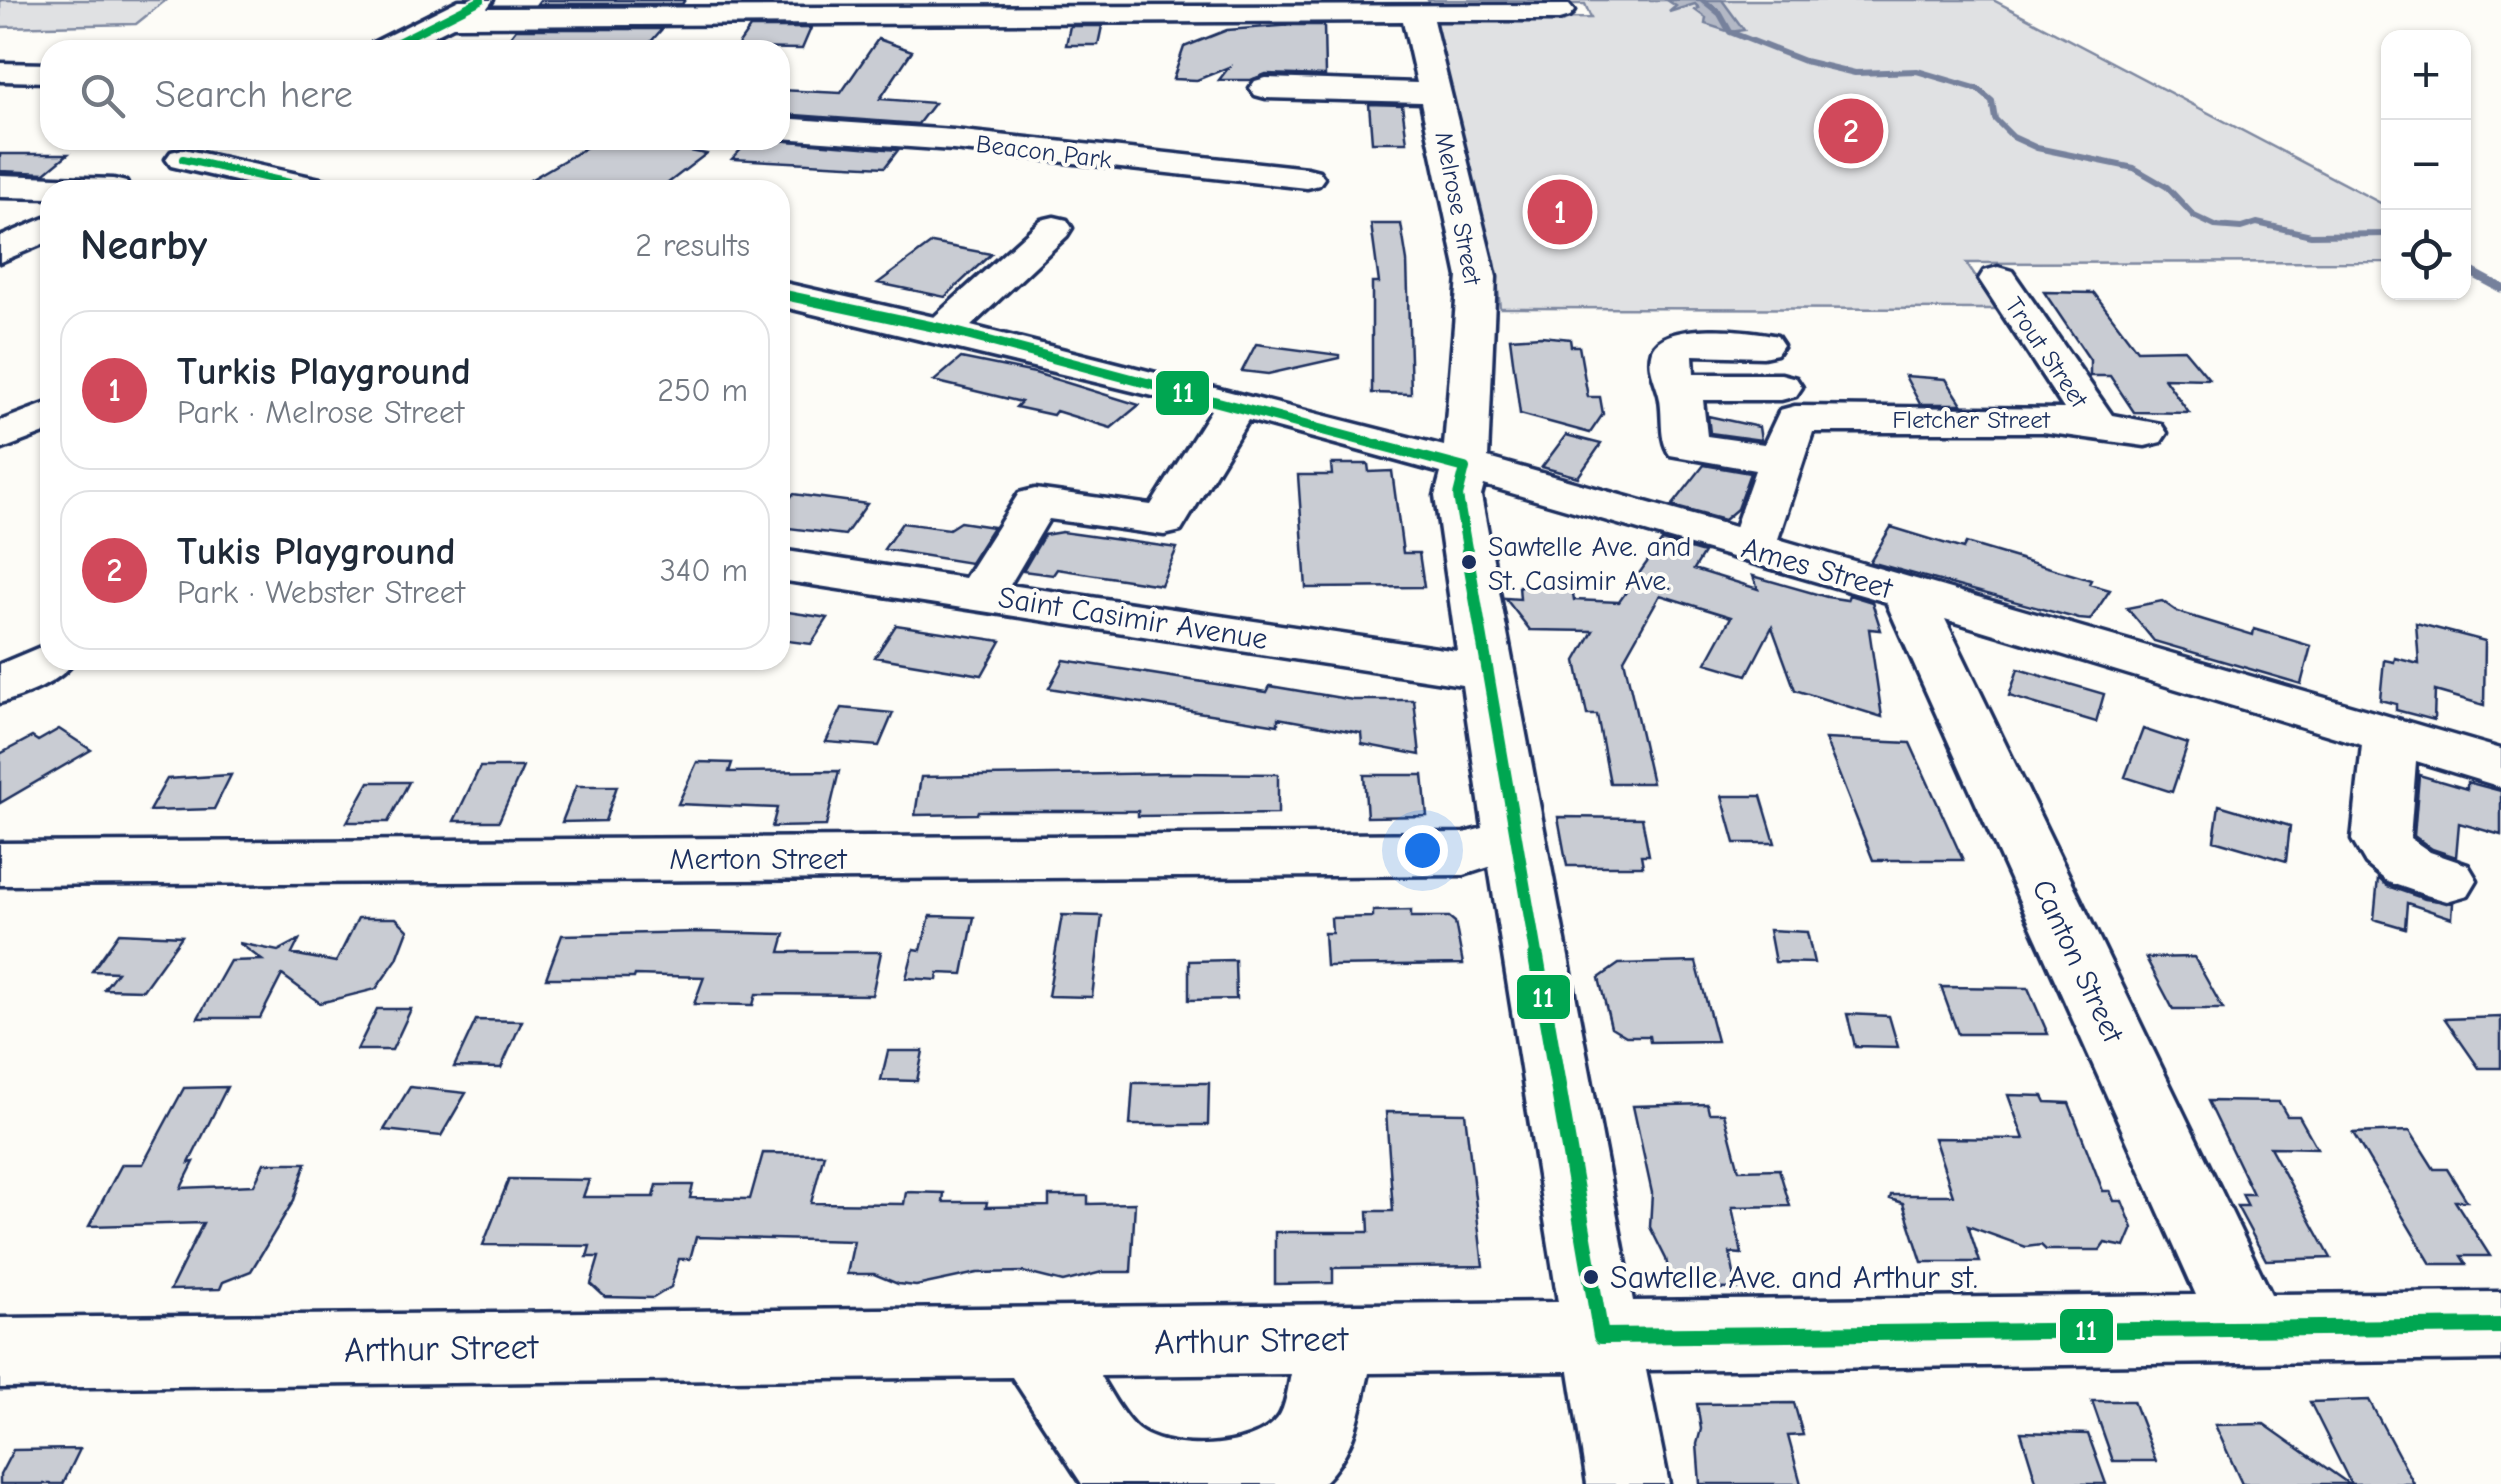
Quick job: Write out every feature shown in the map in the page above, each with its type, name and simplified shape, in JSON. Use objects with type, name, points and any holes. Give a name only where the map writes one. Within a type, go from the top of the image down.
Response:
[{"type":"street","points":[[401,40],[481,0]]},
{"type":"street","points":[[448,16],[1559,11]]},
{"type":"street","name":"Melrose Street","points":[[1416,12],[1478,276],[1465,468],[1458,496],[1628,1484]]},
{"type":"street","points":[[0,72],[40,73]]},
{"type":"street","points":[[1266,88],[1437,93]]},
{"type":"street","name":"Beacon Park","points":[[790,129],[953,140],[1307,178]]},
{"type":"street","points":[[143,179],[198,150]]},
{"type":"street","points":[[0,186],[40,184]]},
{"type":"street","points":[[944,330],[1054,228]]},
{"type":"street","points":[[0,250],[40,232]]},
{"type":"street","name":"Trout Street","points":[[1998,280],[2096,424]]},
{"type":"street","name":"Ames Street","points":[[790,296],[944,330],[1465,468],[2501,768]]},
{"type":"street","points":[[1751,549],[1780,460],[1788,403],[1757,330],[1688,342],[1673,349],[1671,368],[1678,387],[1686,446],[1780,460]]},
{"type":"street","name":"Fletcher Street","points":[[1678,387],[1788,403],[2043,419],[2145,433]]},
{"type":"street","points":[[979,595],[1035,502],[1164,521],[1236,405]]},
{"type":"street","points":[[0,437],[40,419]]},
{"type":"street","name":"Saint Casimir Avenue","points":[[790,567],[1487,672]]},
{"type":"street","name":"Canton Street","points":[[1907,593],[2249,1329]]},
{"type":"street","points":[[0,686],[40,664]]},
{"type":"street","points":[[2390,736],[2381,840],[2388,856],[2402,865],[2446,880]]},
{"type":"street","name":"Merton Street","points":[[0,864],[1464,854],[1514,839]]},
{"type":"street","name":"Arthur Street","points":[[0,1353],[2501,1326]]},
{"type":"street","points":[[1033,1342],[1105,1453],[1144,1480],[1235,1483],[1282,1468],[1315,1437],[1338,1339]]},
{"type":"shaded area","points":[[0,0],[166,0],[136,24],[0,27]]},
{"type":"shaded area","points":[[1428,0],[1993,0],[2381,203],[2381,262],[1966,263],[1997,309],[1500,308],[1495,262],[1430,20],[1591,18],[1585,4],[1430,4]]},
{"type":"shaded area","points":[[1667,0],[1722,0],[1744,30],[1730,32],[1705,24],[1706,18],[1695,10],[1699,8],[1695,4],[1669,12],[1676,6]]},
{"type":"building","points":[[540,0],[685,0],[682,4],[537,4]]},
{"type":"building","points":[[1324,25],[1325,76],[1266,74],[1251,80],[1219,80],[1229,67],[1197,80],[1173,79],[1184,47],[1227,30]]},
{"type":"building","points":[[1070,26],[1102,26],[1098,45],[1066,45]]},
{"type":"building","points":[[750,28],[811,28],[802,49],[790,49],[790,40],[742,40]]},
{"type":"building","points":[[516,29],[662,29],[652,40],[508,40]]},
{"type":"building","points":[[878,39],[912,51],[880,99],[934,103],[918,124],[790,115],[790,90],[841,93]]},
{"type":"building","points":[[1369,104],[1402,105],[1407,142],[1372,142]]},
{"type":"building","points":[[790,141],[898,150],[885,167],[732,159],[741,150],[790,150]]},
{"type":"building","points":[[582,150],[685,150],[706,154],[672,180],[530,180]]},
{"type":"building","points":[[0,154],[68,154],[45,173],[0,171]]},
{"type":"building","points":[[1371,224],[1401,224],[1407,261],[1411,394],[1372,393],[1372,283],[1379,283]]},
{"type":"building","points":[[932,243],[991,254],[945,297],[878,283]]},
{"type":"building","points":[[2044,292],[2094,293],[2137,350],[2184,349],[2209,379],[2164,378],[2189,413],[2134,412],[2110,376],[2090,376],[2090,360]]},
{"type":"building","points":[[1510,338],[1570,339],[1571,346],[1579,346],[1588,397],[1600,397],[1603,414],[1590,433],[1520,414]]},
{"type":"building","points":[[1256,344],[1339,358],[1268,374],[1242,371]]},
{"type":"building","points":[[961,358],[1035,373],[1139,405],[1111,428],[1056,411],[1053,415],[1016,407],[1021,402],[934,381]]},
{"type":"building","points":[[1905,376],[1946,379],[1962,404],[1920,404]]},
{"type":"building","points":[[1708,416],[1759,427],[1761,440],[1710,433]]},
{"type":"building","points":[[1566,435],[1601,444],[1578,477],[1542,467]]},
{"type":"building","points":[[1331,464],[1368,464],[1369,472],[1392,471],[1403,553],[1419,553],[1424,587],[1306,588],[1298,475],[1332,475]]},
{"type":"building","points":[[1704,465],[1750,473],[1737,509],[1724,520],[1672,506]]},
{"type":"building","points":[[793,494],[867,504],[845,535],[790,528]]},
{"type":"building","points":[[960,522],[993,527],[970,563],[884,549],[902,523],[949,529]]},
{"type":"building","points":[[1891,527],[1963,549],[1966,543],[2091,580],[2089,584],[2110,590],[2090,620],[2079,619],[1870,562]]},
{"type":"building","points":[[1062,532],[1177,548],[1161,585],[1057,569],[1053,575],[1023,571],[1044,535]]},
{"type":"building","points":[[1662,541],[1704,553],[1694,569],[1758,589],[1753,576],[1827,597],[1847,600],[1849,595],[1872,602],[1881,630],[1869,629],[1882,717],[1795,690],[1772,627],[1747,675],[1706,663],[1731,617],[1660,595],[1624,659],[1652,783],[1610,783],[1597,715],[1587,715],[1576,661],[1593,631],[1530,630],[1505,598],[1520,599],[1519,586],[1572,587],[1574,600],[1619,602]]},
{"type":"building","points":[[2162,601],[2178,612],[2253,635],[2254,629],[2311,646],[2301,684],[2154,641],[2127,608]]},
{"type":"building","points":[[790,612],[828,618],[811,644],[790,641]]},
{"type":"building","points":[[2416,623],[2485,641],[2484,705],[2435,691],[2434,720],[2396,710],[2396,704],[2380,700],[2384,660],[2394,662],[2395,658],[2419,664]]},
{"type":"building","points":[[896,625],[1001,641],[982,675],[875,657]]},
{"type":"building","points":[[1064,660],[1267,692],[1270,686],[1353,700],[1414,700],[1420,755],[1362,744],[1361,733],[1278,718],[1278,725],[1049,688]]},
{"type":"building","points":[[2018,669],[2104,694],[2096,722],[2009,696]]},
{"type":"building","points":[[842,708],[893,713],[879,746],[826,742]]},
{"type":"building","points":[[59,729],[91,750],[0,803],[0,754],[32,737],[38,741]]},
{"type":"building","points":[[2143,729],[2188,744],[2172,792],[2125,777]]},
{"type":"building","points":[[1825,739],[1910,743],[1963,860],[1873,860]]},
{"type":"building","points":[[697,762],[732,763],[729,772],[839,771],[826,826],[772,827],[777,808],[678,804]]},
{"type":"building","points":[[480,767],[523,767],[499,821],[454,821]]},
{"type":"building","points":[[1278,774],[1278,814],[1138,816],[1138,811],[978,811],[915,815],[921,777]]},
{"type":"building","points":[[231,775],[214,809],[149,811],[167,779]]},
{"type":"building","points":[[1364,775],[1423,775],[1427,816],[1367,817]]},
{"type":"building","points":[[2419,775],[2467,789],[2467,782],[2501,791],[2501,835],[2459,823],[2456,857],[2432,849],[2414,836]]},
{"type":"building","points":[[369,782],[409,782],[388,822],[347,822]]},
{"type":"building","points":[[576,786],[617,786],[605,821],[562,822]]},
{"type":"building","points":[[1722,796],[1761,796],[1775,843],[1735,843]]},
{"type":"building","points":[[2219,805],[2290,826],[2286,861],[2214,840]]},
{"type":"building","points":[[1558,817],[1642,818],[1649,855],[1641,855],[1643,866],[1567,866]]},
{"type":"building","points":[[2378,878],[2387,886],[2425,899],[2453,903],[2452,918],[2407,903],[2405,928],[2374,919]]},
{"type":"building","points":[[1411,910],[1411,917],[1449,917],[1455,922],[1463,964],[1326,966],[1324,933],[1332,933],[1331,918],[1373,917],[1373,911]]},
{"type":"building","points":[[1062,915],[1102,916],[1092,997],[1048,996]]},
{"type":"building","points":[[930,916],[974,917],[963,974],[938,973],[937,980],[906,978],[914,949],[921,950]]},
{"type":"building","points":[[358,918],[396,918],[408,930],[397,959],[376,989],[320,1003],[282,975],[260,1018],[198,1018],[230,961],[262,960],[239,943],[278,951],[299,940],[292,954],[336,962]]},
{"type":"building","points":[[1769,930],[1807,932],[1814,963],[1775,962]]},
{"type":"building","points":[[119,933],[182,936],[143,990],[104,989],[117,972],[92,971]]},
{"type":"building","points":[[785,934],[780,952],[881,952],[872,995],[756,994],[753,1005],[694,1004],[704,977],[546,978],[562,935]]},
{"type":"building","points":[[2194,957],[2223,1009],[2173,1009],[2146,958]]},
{"type":"building","points":[[1235,960],[1236,999],[1189,1000],[1189,961]]},
{"type":"building","points":[[1696,962],[1717,1041],[1650,1042],[1649,1036],[1626,1036],[1611,1027],[1599,978],[1619,964]]},
{"type":"building","points":[[1941,987],[2028,988],[2048,1034],[1958,1034]]},
{"type":"building","points":[[377,1009],[411,1009],[392,1050],[357,1050]]},
{"type":"building","points":[[1847,1014],[1889,1016],[1898,1047],[1855,1046]]},
{"type":"building","points":[[2501,1017],[2501,1068],[2479,1068],[2445,1019]]},
{"type":"building","points":[[476,1020],[522,1021],[501,1068],[454,1067]]},
{"type":"building","points":[[888,1051],[923,1051],[917,1081],[881,1080]]},
{"type":"building","points":[[1133,1083],[1209,1083],[1208,1125],[1130,1125]]},
{"type":"building","points":[[227,1087],[189,1163],[194,1162],[181,1188],[254,1185],[264,1163],[306,1163],[294,1200],[251,1271],[223,1282],[220,1289],[170,1290],[203,1223],[89,1226],[122,1164],[143,1164],[184,1088]]},
{"type":"building","points":[[410,1087],[466,1093],[441,1136],[384,1130]]},
{"type":"building","points":[[2008,1095],[2043,1096],[2046,1102],[2069,1103],[2103,1191],[2110,1191],[2114,1201],[2122,1201],[2133,1228],[2125,1247],[2105,1243],[2100,1250],[2046,1250],[2041,1245],[2026,1247],[1968,1226],[1980,1262],[1922,1262],[1903,1203],[1890,1199],[1891,1195],[1953,1195],[1934,1138],[2024,1139]]},
{"type":"building","points":[[2208,1101],[2279,1102],[2287,1116],[2299,1116],[2317,1148],[2270,1147],[2331,1258],[2266,1260],[2237,1206],[2248,1206],[2242,1194],[2253,1194]]},
{"type":"building","points":[[1707,1104],[1709,1113],[1724,1113],[1739,1170],[1779,1169],[1790,1206],[1732,1207],[1742,1254],[1730,1253],[1737,1289],[1672,1288],[1666,1259],[1650,1227],[1652,1193],[1633,1106]]},
{"type":"building","points":[[1386,1112],[1465,1113],[1483,1266],[1333,1268],[1333,1283],[1275,1284],[1275,1232],[1369,1232],[1368,1211],[1393,1211]]},
{"type":"building","points":[[2410,1131],[2434,1169],[2447,1169],[2467,1201],[2455,1201],[2490,1256],[2461,1256],[2466,1264],[2431,1264],[2353,1133]]},
{"type":"building","points":[[763,1153],[824,1154],[811,1203],[904,1204],[906,1192],[944,1193],[943,1202],[987,1202],[986,1207],[1049,1206],[1049,1196],[1088,1196],[1088,1204],[1135,1203],[1131,1272],[1102,1272],[1063,1282],[1023,1272],[977,1273],[916,1286],[898,1284],[874,1274],[847,1274],[854,1241],[696,1237],[690,1259],[679,1259],[671,1287],[653,1298],[605,1297],[591,1284],[599,1257],[587,1257],[590,1246],[483,1245],[509,1179],[589,1180],[583,1197],[654,1197],[657,1185],[693,1185],[690,1198],[750,1199]]},
{"type":"building","points":[[2369,1400],[2414,1484],[2351,1484],[2310,1402]]},
{"type":"building","points":[[2092,1401],[2133,1401],[2156,1461],[2113,1461]]},
{"type":"building","points":[[1794,1403],[1803,1435],[1788,1436],[1801,1484],[1700,1484],[1697,1444],[1701,1429],[1697,1404]]},
{"type":"building","points":[[2264,1424],[2349,1484],[2242,1484],[2215,1425]]},
{"type":"building","points":[[2021,1432],[2088,1434],[2106,1484],[2037,1484]]},
{"type":"building","points":[[80,1449],[63,1484],[0,1484],[0,1475],[13,1450]]},
{"type":"waterway","points":[[1703,0],[1720,14],[1730,32],[1804,61],[1855,73],[1917,71],[1978,89],[1992,101],[1995,119],[2013,137],[2037,148],[2134,168],[2167,187],[2194,216],[2215,226],[2241,228],[2257,223],[2311,235],[2381,234]]},
{"type":"waterway","points":[[2471,272],[2501,288]]},
{"type":"transit line","name":"11","points":[[402,40],[481,0]]},
{"type":"transit line","name":"11","points":[[183,159],[276,180]]},
{"type":"transit line","name":"11","points":[[790,296],[944,329],[1465,468],[1458,496],[1601,1336],[2501,1326]]},
{"type":"place","name":"Tukis Playground","points":[[1851,131]]},
{"type":"place","name":"Turkis Playground","points":[[1560,212]]},
{"type":"place","name":"Sawtelle Ave. and St. Casimir Ave.","points":[[1469,562]]},
{"type":"place","name":"Sawtelle Ave. and Arthur st.","points":[[1591,1277]]}]
